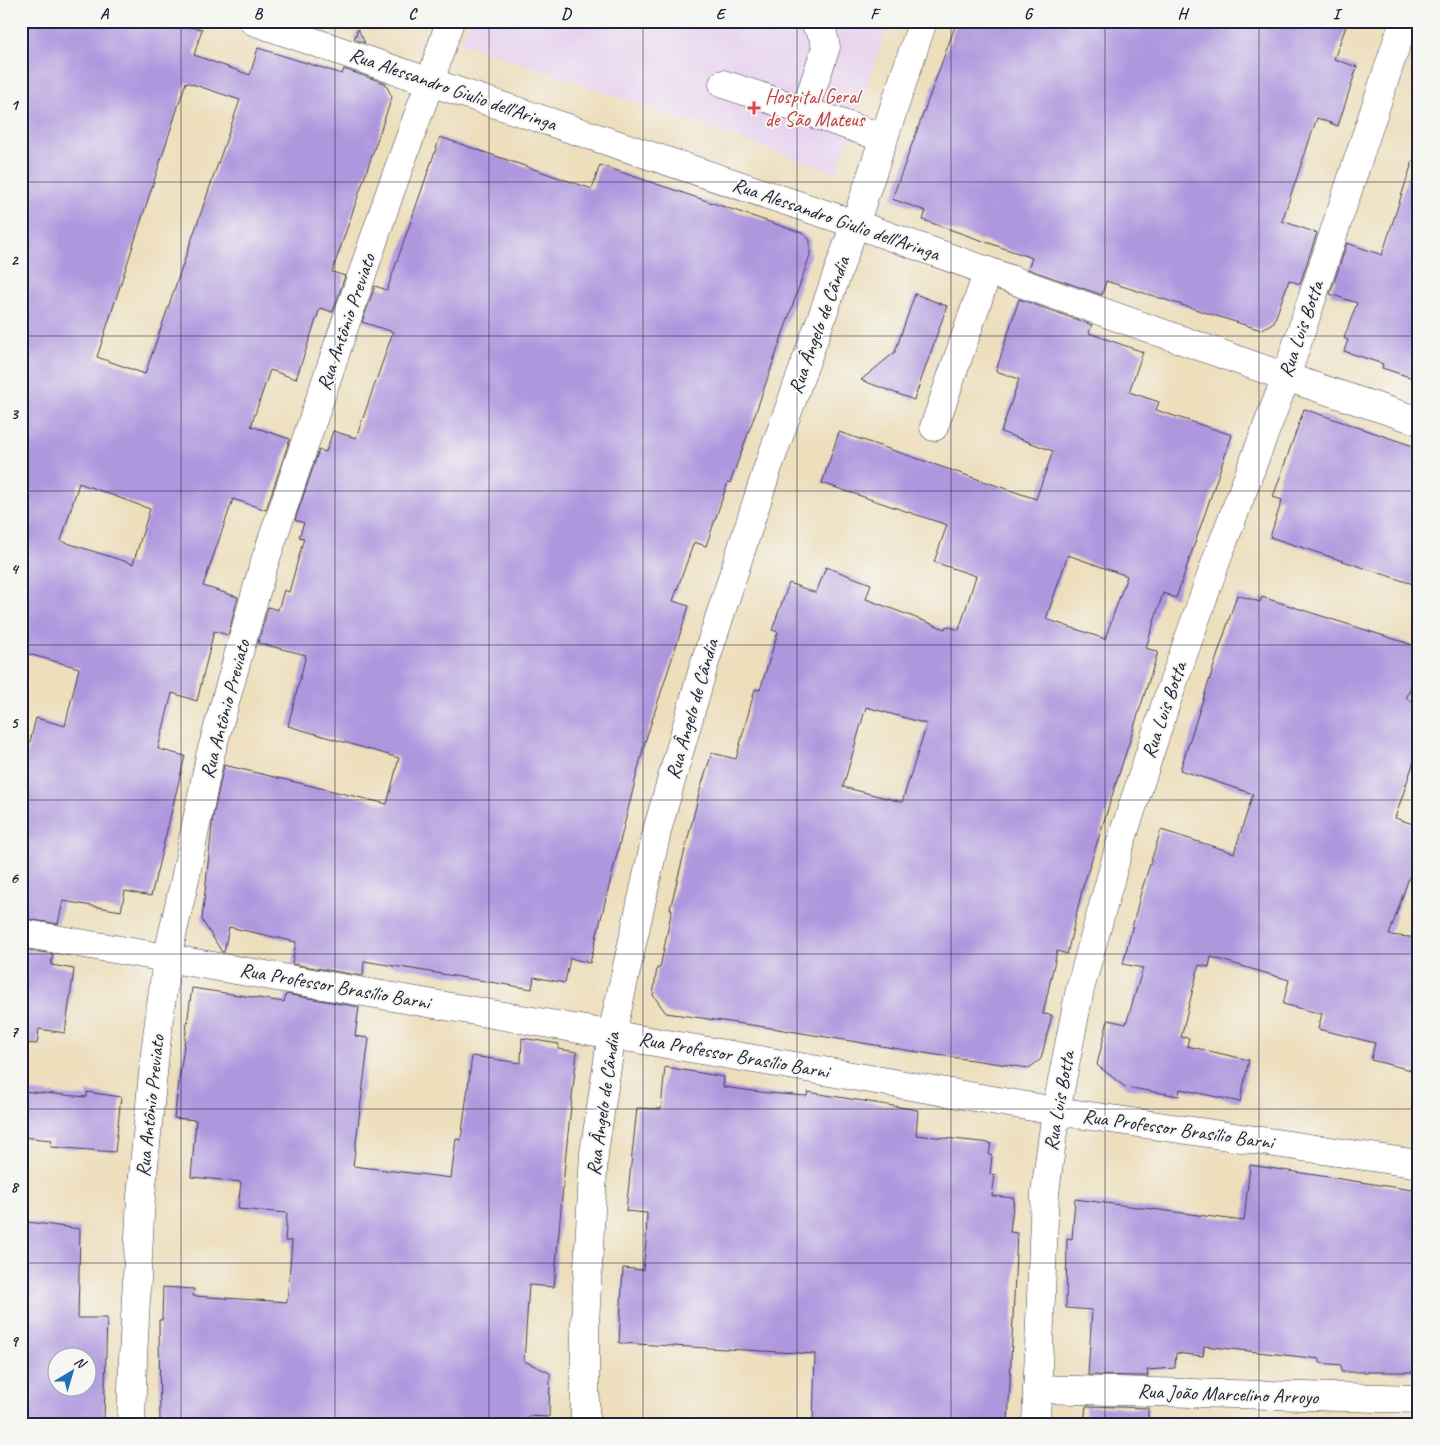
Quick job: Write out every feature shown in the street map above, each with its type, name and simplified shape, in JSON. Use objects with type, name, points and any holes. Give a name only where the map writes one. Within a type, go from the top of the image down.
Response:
[{"type":"street","name":"Rua Alessandro Giulio dell'Aringa","points":[[252,21],[855,224],[1286,377],[1419,421]]},
{"type":"street","name":"Rua Antônio Previato","points":[[131,1424],[141,1196],[155,1054],[168,958],[186,879],[210,756],[263,567],[450,21]]},
{"type":"street","points":[[805,111],[826,47],[823,34],[813,21]]},
{"type":"street","name":"Rua Ângelo de Cândia","points":[[585,1424],[585,1324],[594,1153],[612,1034],[658,827],[704,664],[767,470],[855,224],[923,21]]},
{"type":"street","name":"Rua Luis Botta","points":[[1036,1424],[1045,1193],[1056,1111],[1080,989],[1119,848],[1166,703],[1219,553],[1286,377],[1404,21]]},
{"type":"street","points":[[723,84],[884,138]]},
{"type":"street","points":[[934,427],[988,271]]},
{"type":"street","name":"Rua Professor Brasílio Barni","points":[[21,933],[1056,1111],[1419,1164]]},
{"type":"street","name":"Rua João Marcelino Arroyo","points":[[1037,1389],[1419,1399]]},
{"type":"shaded area","name":"Hospital Geral de São Mateus","points":[[469,21],[889,21],[837,173],[462,43]]},
{"type":"building","points":[[26,21],[178,21],[177,25],[202,29],[194,55],[250,75],[258,48],[342,74],[344,69],[385,83],[392,97],[332,272],[345,276],[333,312],[320,308],[296,379],[270,370],[251,426],[290,439],[266,510],[233,499],[203,586],[238,597],[228,635],[214,631],[197,701],[172,693],[158,749],[185,756],[151,896],[125,891],[121,911],[63,901],[58,924],[21,918],[21,777],[36,718],[65,726],[79,668],[21,652],[21,34]],"holes":[[[186,82],[240,100],[145,374],[97,357]],[[79,483],[150,509],[133,564],[61,541]]]},
{"type":"building","points":[[957,21],[1348,21],[1334,59],[1357,67],[1338,126],[1317,118],[1282,221],[1317,233],[1300,284],[1289,280],[1274,322],[1261,330],[1106,281],[1102,295],[1028,269],[1032,258],[923,220],[926,211],[892,199]]},
{"type":"building","points":[[358,29],[365,43],[354,39]]},
{"type":"building","points":[[440,137],[592,189],[600,165],[802,233],[810,240],[810,255],[730,483],[728,482],[706,546],[694,542],[673,601],[689,606],[644,745],[590,963],[570,958],[565,983],[534,977],[532,989],[364,961],[363,976],[292,964],[296,942],[229,927],[224,952],[222,952],[202,920],[213,817],[224,765],[387,804],[399,758],[288,726],[306,655],[258,643],[268,607],[278,610],[284,590],[289,592],[304,538],[299,537],[304,523],[295,520],[319,450],[326,452],[333,431],[356,438],[393,332],[362,322],[375,286],[387,290]]},
{"type":"building","points":[[1413,160],[1419,161],[1419,380],[1382,368],[1383,364],[1344,351],[1348,340],[1344,338],[1357,303],[1330,294],[1347,243],[1382,255]]},
{"type":"building","points":[[915,294],[947,306],[914,400],[861,380],[895,352]]},
{"type":"building","points":[[1019,299],[1092,325],[1089,333],[1143,352],[1129,392],[1159,402],[1156,410],[1232,435],[1176,598],[1163,593],[1146,648],[1158,652],[1082,890],[1067,954],[1057,951],[1043,1014],[1052,1015],[1041,1059],[1029,1068],[666,1013],[653,995],[657,968],[660,968],[672,909],[670,909],[700,790],[712,753],[736,759],[755,689],[760,690],[778,632],[772,630],[789,583],[816,593],[826,567],[871,584],[866,599],[945,629],[946,626],[959,630],[976,576],[934,562],[947,525],[822,483],[839,432],[1036,499],[1053,451],[1001,432],[1019,379],[996,371]],"holes":[[[1068,555],[1127,576],[1105,639],[1046,619]],[[866,707],[927,724],[902,802],[843,787]]]},
{"type":"building","points":[[1304,409],[1419,448],[1419,586],[1270,537],[1282,500],[1273,497]]},
{"type":"building","points":[[1237,595],[1260,602],[1262,597],[1419,647],[1419,667],[1406,699],[1419,703],[1419,746],[1395,818],[1419,826],[1419,849],[1389,935],[1419,938],[1419,1072],[1371,1060],[1375,1043],[1318,1029],[1322,1014],[1283,1004],[1289,980],[1211,957],[1209,967],[1199,965],[1181,1037],[1189,1038],[1187,1046],[1249,1060],[1240,1102],[1180,1089],[1179,1096],[1125,1087],[1097,1065],[1108,1020],[1126,1024],[1143,968],[1123,964],[1141,892],[1161,830],[1234,853],[1253,794],[1180,770]]},
{"type":"building","points":[[21,949],[53,954],[51,965],[74,969],[65,1033],[39,1029],[37,1044],[21,1043]]},
{"type":"building","points":[[192,988],[284,1002],[286,994],[359,1007],[355,1036],[369,1038],[353,1166],[451,1178],[456,1139],[461,1140],[472,1056],[521,1063],[522,1038],[559,1044],[558,1049],[577,1052],[554,1287],[529,1285],[524,1361],[550,1373],[549,1417],[529,1416],[529,1424],[160,1424],[159,1320],[162,1320],[163,1287],[194,1289],[193,1296],[287,1302],[292,1241],[285,1241],[287,1213],[238,1209],[241,1182],[191,1177],[196,1120],[174,1118]]},
{"type":"building","points":[[665,1067],[724,1077],[723,1087],[807,1096],[808,1092],[918,1110],[916,1135],[991,1143],[989,1155],[992,1156],[990,1174],[995,1175],[992,1196],[1014,1198],[1010,1232],[1017,1233],[1008,1424],[813,1424],[815,1354],[619,1343],[623,1268],[643,1270],[646,1241],[647,1213],[626,1211],[637,1108],[661,1109]]},
{"type":"building","points":[[21,1091],[87,1097],[87,1092],[121,1097],[115,1152],[51,1147],[52,1140],[21,1137]]},
{"type":"building","points":[[1250,1165],[1419,1191],[1419,1372],[1341,1372],[1341,1365],[1320,1363],[1320,1359],[1204,1346],[1203,1356],[1176,1353],[1175,1368],[1147,1370],[1148,1376],[1088,1375],[1092,1310],[1066,1308],[1067,1238],[1072,1239],[1075,1199],[1244,1221]]},
{"type":"building","points":[[21,1221],[80,1229],[78,1318],[107,1318],[104,1420],[74,1419],[73,1424],[21,1424]]},
{"type":"building","points":[[1086,1406],[1148,1408],[1148,1424],[1084,1424]]},
{"type":"place","name":"Hospital Geral de São Mateus","points":[[754,108]]}]
